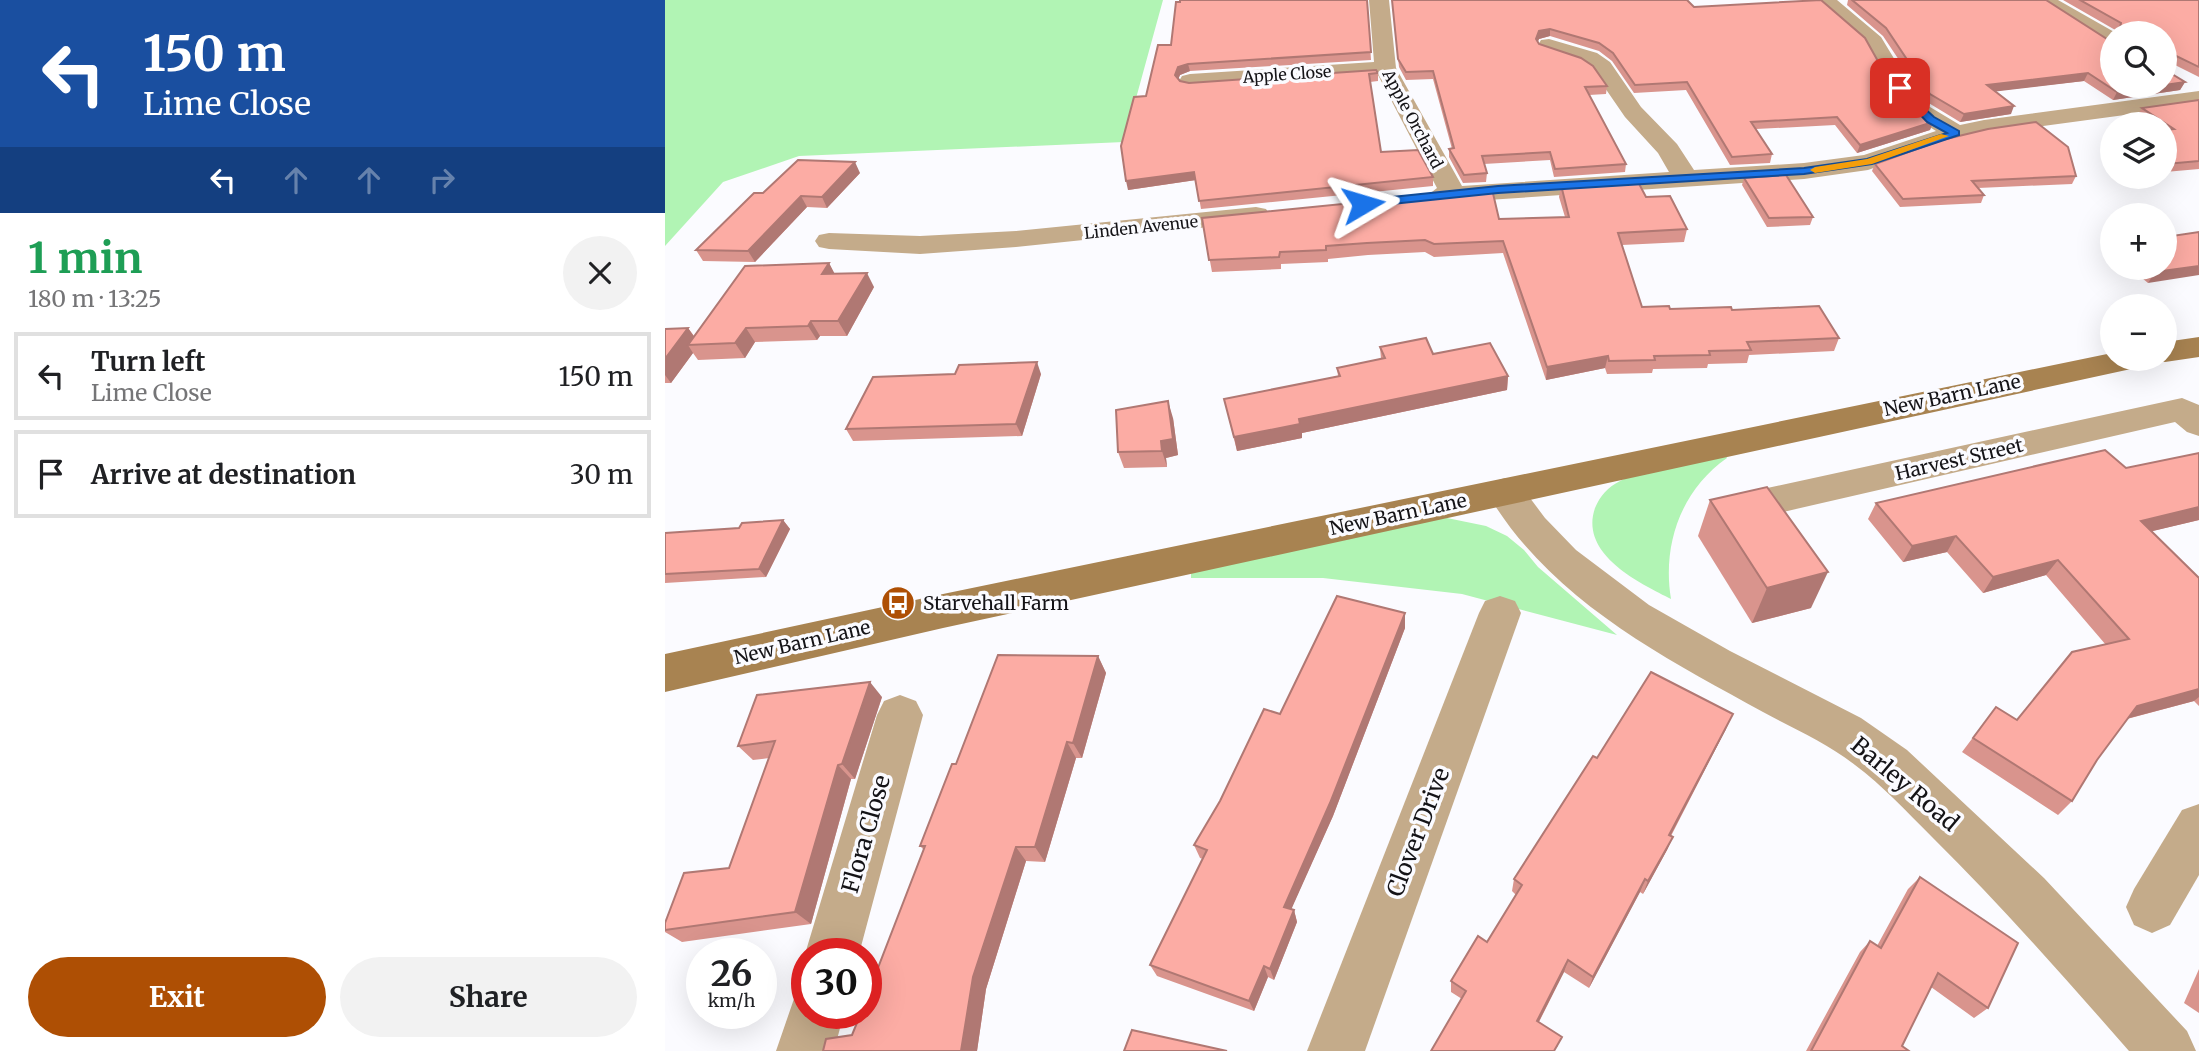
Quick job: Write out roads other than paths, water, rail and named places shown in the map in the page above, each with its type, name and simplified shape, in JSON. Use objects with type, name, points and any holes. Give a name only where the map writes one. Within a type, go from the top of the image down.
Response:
[{"type":"main road","points":[[2177,350],[2199,347]]},
{"type":"main road","name":"New Barn Lane","points":[[665,673],[2100,366]]},
{"type":"street","name":"Apple Orchard","points":[[1379,0],[1385,68],[1453,194]]},
{"type":"street","points":[[1825,0],[1879,47],[1907,98],[1930,120],[1955,133]]},
{"type":"street","points":[[2044,0],[2100,33]]},
{"type":"street","points":[[1549,45],[1589,58],[1602,67],[1633,112],[1668,149],[1686,178]]},
{"type":"street","name":"Apple Close","points":[[1190,80],[1385,68]]},
{"type":"street","points":[[2177,77],[2199,89]]},
{"type":"street","points":[[1414,198],[1851,165],[1884,158],[1955,133],[2013,122],[2199,98]]},
{"type":"street","name":"Linden Avenue","points":[[829,241],[920,245],[1017,239],[1287,212]]},
{"type":"street","name":"Harvest Street","points":[[1735,509],[2193,413]]},
{"type":"street","name":"Barley Road","points":[[1505,491],[1522,519],[1560,559],[1591,586],[1681,645],[1861,742],[1911,784],[2008,878],[2167,1051]]},
{"type":"street","name":"Clover Drive","points":[[1336,1051],[1500,613]]},
{"type":"street","name":"Flora Close","points":[[837,938],[900,715]]},
{"type":"street","points":[[2152,907],[2199,827]]},
{"type":"street","points":[[805,1051],[811,1029]]},
{"type":"place","name":"Starvehall Farm","points":[[898,603]]}]
